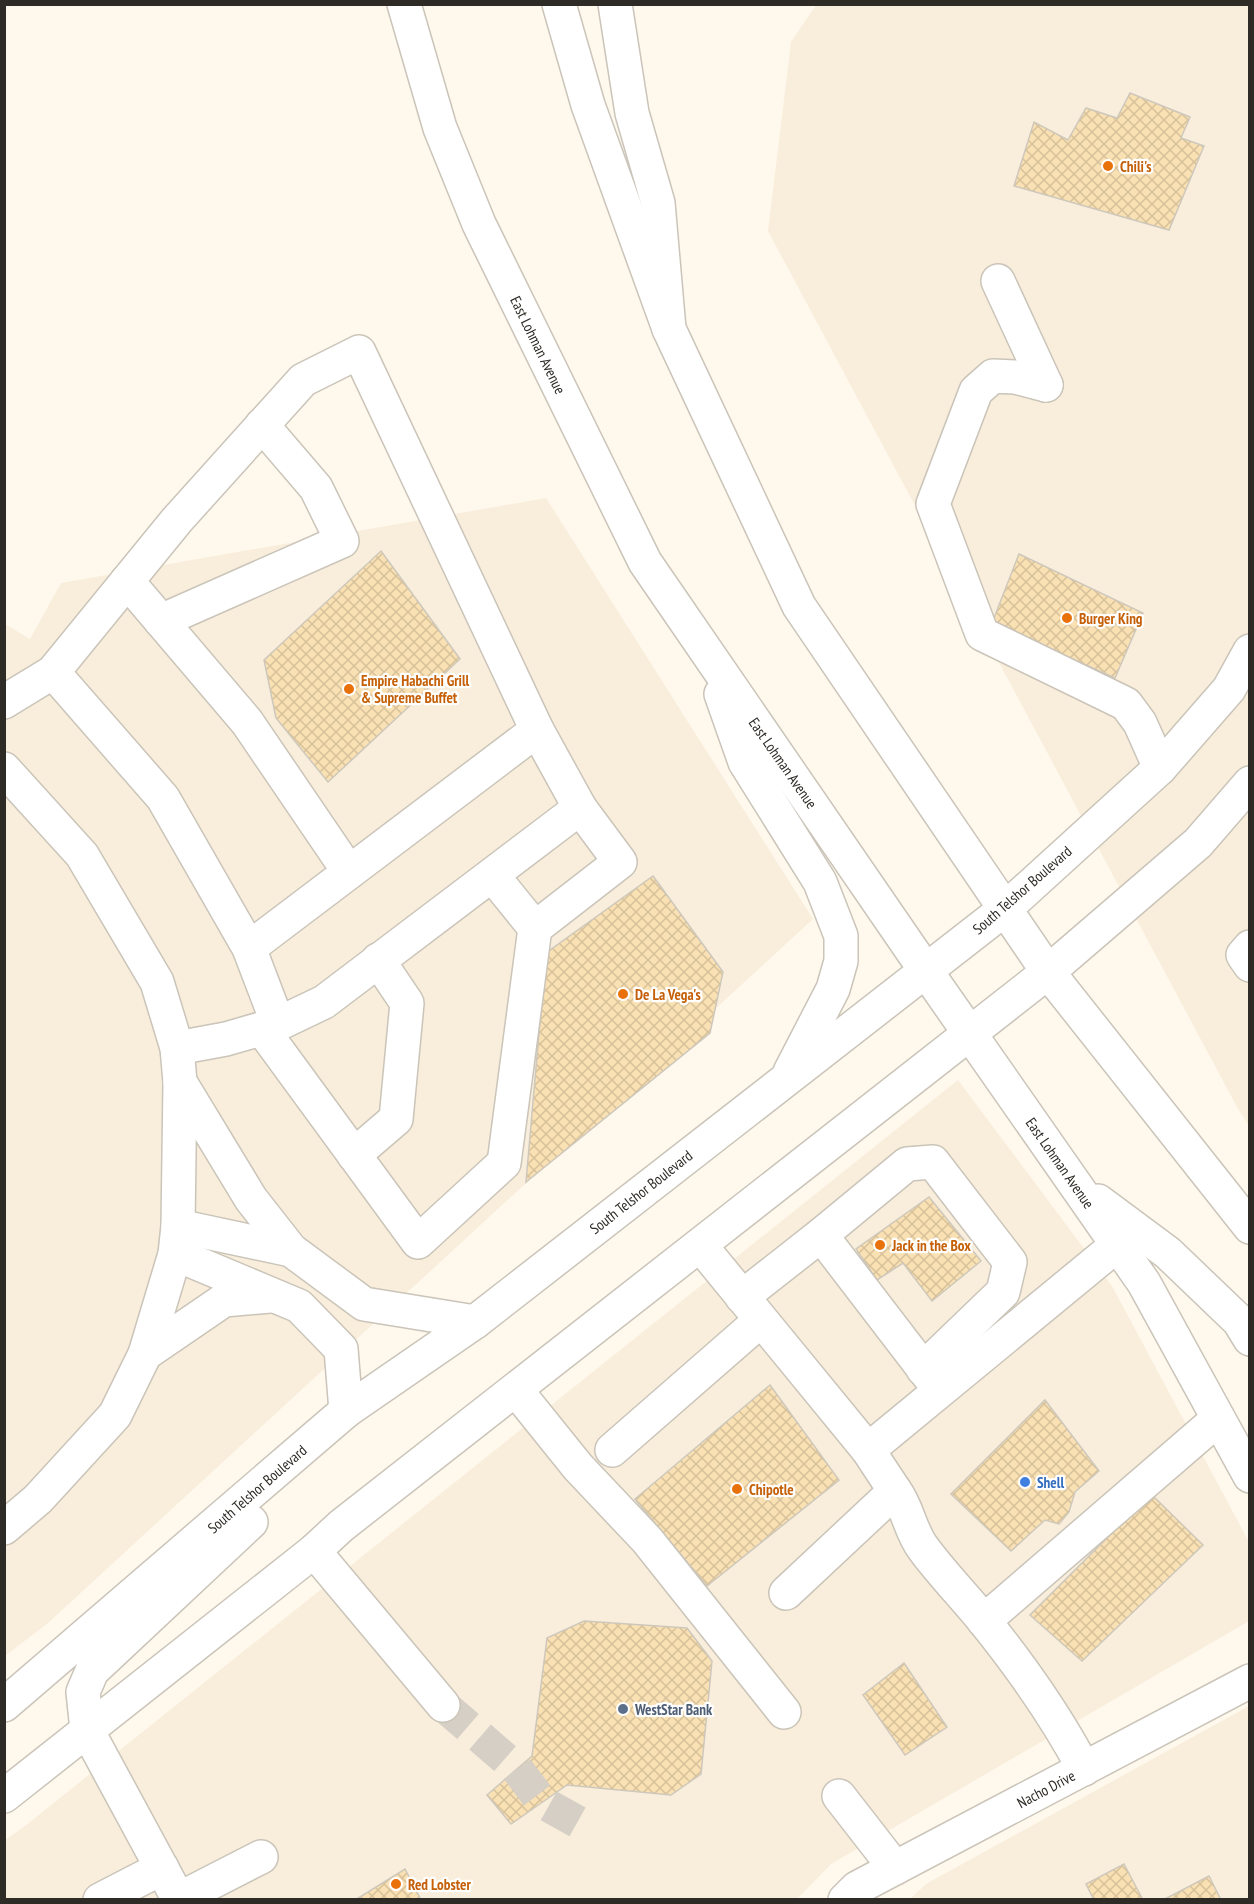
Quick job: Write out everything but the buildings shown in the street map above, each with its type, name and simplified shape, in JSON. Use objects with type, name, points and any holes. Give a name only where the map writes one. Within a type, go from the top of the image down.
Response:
[{"type":"main road","name":"East Lohman Avenue","points":[[405,4],[440,128],[479,224],[645,562],[1144,1283],[1250,1476]]},
{"type":"main road","points":[[559,4],[588,105],[669,329],[799,606],[1048,972],[1250,1227]]},
{"type":"main road","points":[[615,4],[632,113],[658,203],[669,329]]},
{"type":"main road","points":[[998,281],[1046,385],[1015,377],[993,376],[976,391],[933,504],[981,634],[1126,704],[1140,723],[1160,768]]},
{"type":"main road","points":[[4,702],[53,672],[177,520],[303,380],[358,352],[537,730],[580,808],[621,862],[534,928],[504,1163],[418,1242],[354,1155],[270,1027],[249,948],[163,798],[53,672]]},
{"type":"main road","points":[[161,621],[342,541],[316,488],[262,425]]},
{"type":"main road","points":[[127,581],[247,722],[349,872]]},
{"type":"main road","points":[[705,650],[745,762],[820,882],[841,936],[841,961],[833,989],[785,1080]]},
{"type":"main road","name":"South Telshor Boulevard","points":[[4,1705],[346,1411],[475,1322],[1005,909],[1160,768],[1229,688],[1250,651]]},
{"type":"main road","points":[[249,948],[537,730]]},
{"type":"main road","points":[[4,769],[82,855],[157,982],[177,1048],[180,1082],[177,1240],[145,1354],[115,1415],[38,1499],[4,1528]]},
{"type":"main road","points":[[4,1796],[314,1551],[341,1527],[1048,972],[1198,843],[1249,784]]},
{"type":"main road","points":[[177,1048],[226,1039],[270,1027],[324,1002],[580,808]]},
{"type":"main road","points":[[492,875],[534,928]]},
{"type":"main road","points":[[1250,948],[1243,955],[1250,965]]},
{"type":"main road","points":[[354,1155],[396,1119],[407,1003],[378,960]]},
{"type":"main road","points":[[180,1082],[251,1198],[291,1250],[364,1304],[475,1322]]},
{"type":"main road","points":[[612,1450],[752,1309],[822,1234],[907,1164],[933,1162],[1010,1262],[1003,1292],[932,1380],[868,1450]]},
{"type":"main road","points":[[1074,1184],[1168,1253],[1239,1321],[1250,1340]]},
{"type":"main road","points":[[822,1234],[932,1380]]},
{"type":"main road","points":[[177,1240],[291,1250]]},
{"type":"main road","points":[[177,1240],[274,1295],[299,1306],[342,1349],[346,1411]]},
{"type":"main road","points":[[700,1245],[868,1450],[902,1500],[921,1546],[1029,1679],[1084,1769]]},
{"type":"main road","points":[[932,1380],[1117,1245]]},
{"type":"main road","points":[[145,1354],[224,1300],[274,1295]]},
{"type":"main road","points":[[516,1390],[578,1467],[648,1540],[784,1712]]},
{"type":"main road","points":[[984,1621],[1218,1419]]},
{"type":"main road","points":[[261,1857],[179,1899],[87,1730],[83,1692],[92,1671],[270,1505],[291,1459]]},
{"type":"main road","points":[[786,1593],[895,1491]]},
{"type":"main road","points":[[314,1551],[443,1705]]},
{"type":"main road","name":"Nacho Drive","points":[[845,1899],[857,1888],[1250,1681]]},
{"type":"main road","points":[[839,1796],[895,1868]]},
{"type":"main road","points":[[100,1899],[162,1868]]},
{"type":"shaded area","points":[[816,5],[1249,5],[1249,1126],[768,231],[791,42]]},
{"type":"shaded area","points":[[546,498],[813,919],[48,1623],[5,1656],[5,624],[30,639],[61,583]]},
{"type":"shaded area","points":[[958,1080],[1112,1286],[1249,1542],[1249,1621],[831,1864],[797,1899],[5,1900],[5,1840]]},
{"type":"shaded area","points":[[1249,1706],[1249,1899],[909,1900],[926,1884]]},
{"type":"tunnel","points":[[443,1705],[517,1769],[542,1802],[583,1825]]},
{"type":"place","name":"Chili's","points":[[1108,166]]},
{"type":"place","name":"Burger King","points":[[1067,618]]},
{"type":"place","name":"Empire Habachi Grill & Supreme Buffet","points":[[349,689]]},
{"type":"place","name":"De La Vega's","points":[[623,994]]},
{"type":"place","name":"Jack in the Box","points":[[880,1245]]},
{"type":"place","name":"Shell","points":[[1025,1482]]},
{"type":"place","name":"Chipotle","points":[[737,1489]]},
{"type":"place","name":"WestStar Bank","points":[[623,1709]]},
{"type":"place","name":"Red Lobster","points":[[396,1884]]}]
